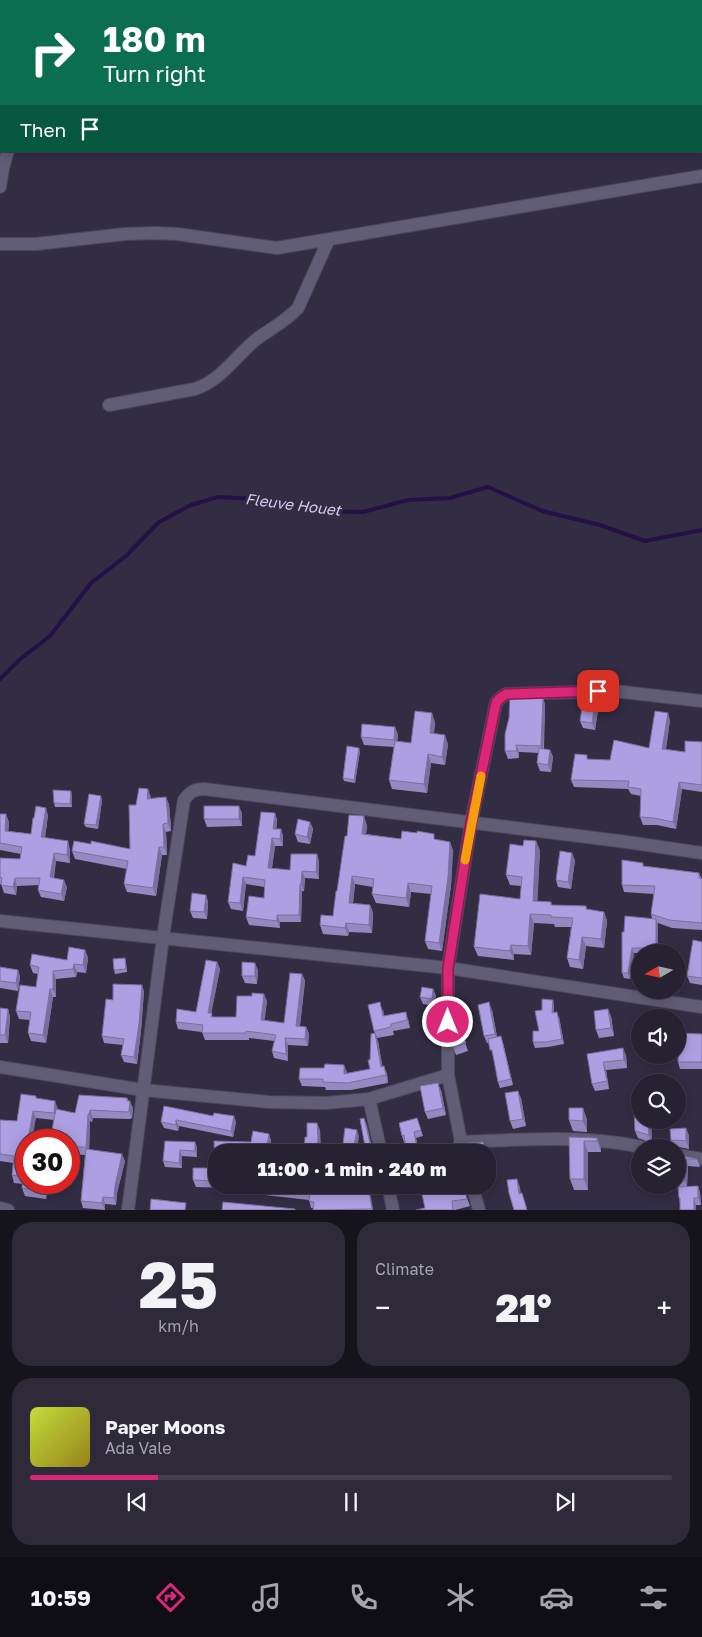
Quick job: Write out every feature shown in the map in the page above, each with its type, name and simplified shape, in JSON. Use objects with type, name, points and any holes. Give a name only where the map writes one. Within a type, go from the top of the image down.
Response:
[{"type":"street","points":[[0,187],[8,152]]},
{"type":"street","points":[[0,244],[36,244],[125,234],[154,233],[187,235],[276,248],[702,176]]},
{"type":"street","points":[[109,405],[195,389],[205,386],[217,378],[246,349],[286,320],[298,308],[329,239]]},
{"type":"street","points":[[461,1144],[448,1075],[448,968],[471,823],[496,703],[502,696],[614,691],[702,701]]},
{"type":"street","points":[[128,1210],[163,937],[184,800],[189,793],[196,789],[702,853]]},
{"type":"street","points":[[0,921],[448,968],[702,1007]]},
{"type":"street","points":[[0,1067],[143,1090],[269,1102],[326,1103],[369,1099],[448,1075]]},
{"type":"street","points":[[369,1099],[379,1144]]},
{"type":"street","points":[[496,1144],[565,1139],[631,1144]]},
{"type":"street","points":[[686,1157],[702,1160]]},
{"type":"street","points":[[390,1194],[394,1210]]},
{"type":"street","points":[[475,1194],[479,1210]]},
{"type":"street","points":[[0,1208],[8,1210]]},
{"type":"building","points":[[524,694],[523,696],[543,697],[541,746],[516,745],[517,751],[505,751],[505,734],[509,718],[510,695]]},
{"type":"building","points":[[583,701],[595,703],[592,723],[580,721]]},
{"type":"building","points":[[415,711],[432,713],[430,733],[445,735],[442,757],[428,754],[424,784],[389,780],[395,741],[411,743]]},
{"type":"building","points":[[655,711],[668,713],[662,749],[685,752],[685,741],[702,742],[702,785],[679,782],[673,822],[640,817],[641,789],[628,787],[629,781],[571,780],[575,754],[587,755],[587,759],[610,760],[614,740],[649,748]]},
{"type":"building","points":[[362,724],[395,727],[394,740],[361,737]]},
{"type":"building","points":[[347,746],[359,748],[354,780],[343,778]]},
{"type":"building","points":[[539,748],[550,750],[548,765],[537,763]]},
{"type":"building","points":[[139,788],[148,789],[147,799],[166,797],[168,823],[163,824],[164,847],[159,847],[153,888],[124,884],[128,861],[72,851],[74,841],[91,844],[91,841],[130,849],[129,805],[136,805]]},
{"type":"building","points":[[53,790],[71,791],[70,804],[54,803]]},
{"type":"building","points":[[89,794],[101,796],[96,825],[84,824]]},
{"type":"building","points":[[36,806],[46,808],[41,837],[68,841],[67,855],[54,853],[50,877],[64,880],[61,894],[38,890],[40,878],[15,878],[13,887],[1,885],[0,858],[20,859],[22,847],[0,843],[0,814],[6,814],[5,831],[31,834]]},
{"type":"building","points":[[204,806],[239,806],[239,819],[204,819]]},
{"type":"building","points":[[261,812],[275,813],[273,829],[281,829],[280,839],[272,838],[268,868],[290,870],[291,854],[317,854],[316,872],[302,871],[299,915],[277,915],[277,921],[246,917],[249,896],[264,898],[265,880],[243,877],[240,903],[228,902],[233,863],[246,866],[248,855],[255,856]]},
{"type":"building","points":[[349,815],[364,816],[362,834],[401,839],[402,831],[417,833],[417,831],[434,834],[434,839],[450,842],[448,877],[439,943],[425,941],[432,886],[408,883],[406,898],[372,894],[374,879],[352,876],[349,903],[370,905],[369,925],[346,923],[345,928],[320,925],[321,915],[333,916]]},
{"type":"building","points":[[298,819],[310,822],[307,837],[295,834]]},
{"type":"building","points":[[524,840],[536,841],[533,901],[551,902],[551,905],[586,906],[586,909],[604,912],[601,939],[582,937],[579,960],[567,958],[573,918],[551,917],[551,915],[530,914],[528,946],[511,945],[510,951],[474,947],[480,894],[520,899],[522,877],[506,875],[510,844],[523,846]]},
{"type":"building","points":[[560,851],[572,853],[568,882],[556,880]]},
{"type":"building","points":[[622,860],[643,863],[643,866],[699,873],[699,878],[702,879],[702,923],[669,920],[651,914],[655,886],[622,885]]},
{"type":"building","points":[[192,893],[206,895],[204,912],[190,911]]},
{"type":"building","points":[[625,916],[656,919],[656,944],[631,944],[628,973],[622,973],[622,932],[624,932]]},
{"type":"building","points":[[693,940],[702,942],[702,978],[687,976]]},
{"type":"building","points":[[69,947],[85,950],[83,965],[74,964],[73,969],[53,971],[53,989],[50,989],[43,1035],[28,1033],[31,1012],[16,1011],[20,985],[36,987],[39,967],[30,965],[32,954],[67,960]]},
{"type":"building","points":[[125,958],[126,969],[114,970],[113,959]]},
{"type":"building","points":[[206,960],[217,962],[208,1013],[212,1013],[211,1017],[236,1017],[237,996],[252,996],[252,993],[264,994],[261,1020],[284,1023],[290,973],[302,974],[296,1026],[306,1027],[305,1039],[285,1038],[286,1054],[272,1051],[276,1035],[246,1031],[246,1033],[202,1033],[203,1025],[176,1022],[177,1009],[196,1012]]},
{"type":"building","points":[[242,962],[255,963],[255,976],[242,976]]},
{"type":"building","points":[[0,967],[18,970],[16,983],[0,981]]},
{"type":"building","points":[[113,984],[142,985],[134,1057],[121,1055],[124,1039],[102,1036],[106,999],[113,1000]]},
{"type":"building","points":[[422,987],[433,989],[432,999],[420,997]]},
{"type":"building","points":[[542,999],[553,1000],[552,1013],[557,1012],[562,1039],[533,1042],[533,1031],[539,1031],[535,1011],[542,1010]]},
{"type":"building","points":[[380,1002],[383,1016],[406,1012],[407,1020],[391,1024],[391,1027],[374,1031],[368,1005]]},
{"type":"building","points":[[489,1002],[495,1034],[484,1036],[478,1005]]},
{"type":"building","points":[[0,1008],[8,1009],[5,1035],[0,1035]]},
{"type":"building","points":[[608,1009],[611,1028],[596,1030],[594,1011]]},
{"type":"building","points":[[460,1027],[466,1043],[453,1047],[453,1029]]},
{"type":"building","points":[[375,1033],[381,1067],[384,1066],[386,1075],[348,1083],[323,1082],[323,1079],[299,1079],[300,1068],[324,1068],[325,1064],[344,1065],[344,1074],[370,1069],[368,1060],[370,1060],[371,1034]]},
{"type":"building","points":[[686,1033],[702,1034],[702,1062],[686,1062]]},
{"type":"building","points":[[501,1036],[511,1079],[498,1082],[488,1039]]},
{"type":"building","points":[[623,1048],[624,1060],[603,1062],[607,1081],[592,1084],[587,1054]]},
{"type":"building","points":[[438,1083],[443,1108],[425,1112],[420,1086]]},
{"type":"building","points":[[518,1091],[523,1119],[510,1121],[505,1093]]},
{"type":"building","points":[[21,1094],[55,1101],[54,1113],[33,1111],[30,1129],[15,1129],[15,1176],[12,1175],[14,1156],[0,1154],[0,1120],[17,1121]]},
{"type":"building","points":[[79,1095],[127,1098],[127,1101],[130,1101],[129,1111],[127,1112],[90,1110],[88,1114],[86,1147],[80,1147],[80,1129],[52,1129],[56,1109],[75,1113]]},
{"type":"building","points":[[164,1106],[213,1116],[214,1113],[234,1116],[231,1131],[176,1120],[176,1125],[161,1122]]},
{"type":"building","points":[[569,1108],[583,1108],[583,1121],[569,1120]]},
{"type":"building","points":[[364,1118],[370,1144],[365,1144],[360,1119]]},
{"type":"building","points":[[417,1118],[421,1130],[414,1132],[416,1144],[405,1144],[399,1123]]},
{"type":"building","points":[[307,1123],[317,1123],[318,1144],[305,1144],[305,1137],[307,1137]]},
{"type":"building","points":[[345,1128],[357,1130],[354,1144],[343,1144]]},
{"type":"building","points":[[635,1129],[649,1129],[649,1135],[635,1131]]},
{"type":"building","points":[[670,1129],[686,1129],[686,1139],[671,1139]]},
{"type":"building","points":[[253,1131],[269,1134],[267,1144],[214,1144],[214,1141],[251,1142]]},
{"type":"building","points":[[569,1137],[597,1138],[597,1141],[584,1141],[584,1179],[570,1179]]},
{"type":"building","points":[[165,1141],[195,1142],[195,1151],[180,1150],[179,1163],[163,1161]]},
{"type":"building","points":[[483,1142],[484,1144],[468,1144]]},
{"type":"building","points":[[86,1149],[122,1154],[114,1198],[103,1197],[102,1203],[81,1201]]},
{"type":"building","points":[[193,1168],[208,1168],[208,1181],[193,1180]]},
{"type":"building","points":[[517,1179],[519,1194],[522,1193],[527,1210],[514,1210],[507,1180]]},
{"type":"building","points":[[698,1186],[698,1198],[694,1198],[694,1210],[680,1210],[679,1194],[686,1194],[686,1187]]},
{"type":"building","points":[[310,1194],[370,1194],[372,1209],[313,1210],[314,1202],[309,1201]]},
{"type":"building","points":[[422,1194],[466,1194],[467,1199],[452,1201],[453,1210],[416,1210],[425,1208]]},
{"type":"building","points":[[151,1199],[186,1203],[185,1210],[150,1210]]},
{"type":"building","points":[[223,1202],[295,1209],[295,1210],[222,1210]]},
{"type":"waterway","name":"Fleuve Houet","points":[[0,679],[18,661],[50,636],[91,583],[126,556],[159,522],[191,505],[218,497],[256,499],[315,511],[363,512],[408,500],[450,498],[488,487],[542,511],[600,525],[645,541],[702,530]]},
{"type":"slow traffic","points":[[465,860],[481,776]]},
{"type":"route","points":[[448,1022],[448,968],[471,823],[496,703],[506,694],[598,691]]}]
